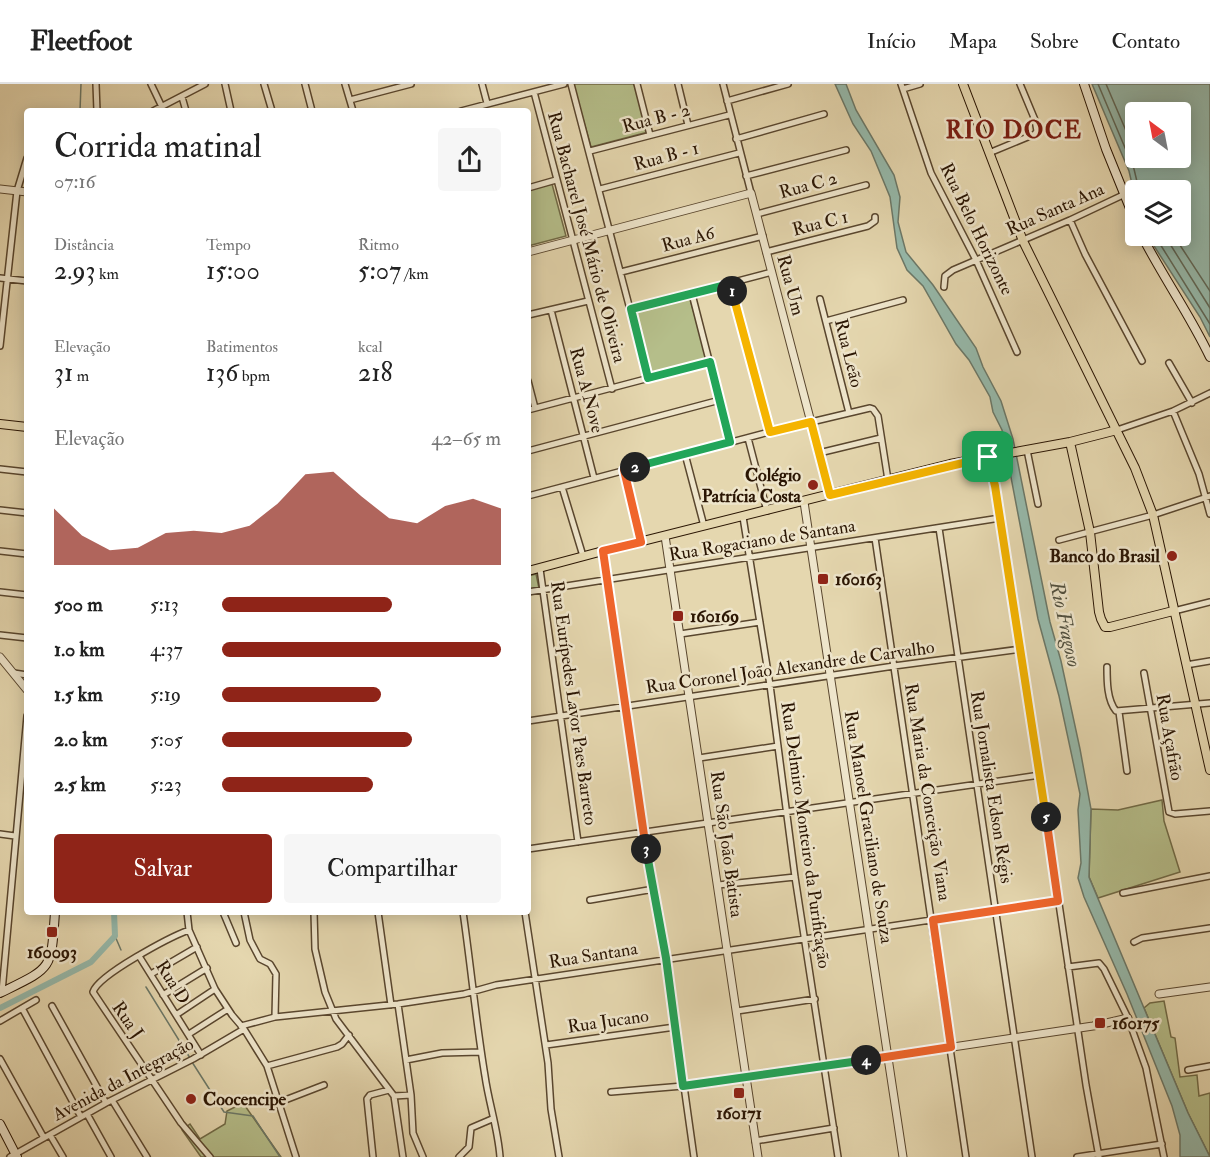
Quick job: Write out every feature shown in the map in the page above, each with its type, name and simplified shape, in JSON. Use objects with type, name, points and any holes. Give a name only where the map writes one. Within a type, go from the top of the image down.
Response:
[{"type":"main road","points":[[963,84],[1023,241],[1117,430],[1153,515],[1210,770]]},
{"type":"main road","points":[[1084,84],[1125,199]]},
{"type":"main road","points":[[1147,246],[1192,321],[1210,357]]},
{"type":"main road","points":[[0,424],[24,428]]},
{"type":"main road","points":[[531,570],[888,480],[1117,430]]},
{"type":"main road","points":[[1070,442],[1090,532],[1099,612],[1105,627],[1173,611]]},
{"type":"main road","points":[[1,992],[33,976],[47,966],[51,954],[55,915]]},
{"type":"main road","points":[[0,1124],[15,1156]]},
{"type":"street","points":[[96,84],[97,108]]},
{"type":"street","points":[[151,84],[162,107],[206,84]]},
{"type":"street","points":[[225,84],[230,108]]},
{"type":"street","points":[[264,84],[271,108]]},
{"type":"street","points":[[305,84],[311,108]]},
{"type":"street","points":[[345,84],[352,108]]},
{"type":"street","points":[[350,100],[411,84]]},
{"type":"street","points":[[482,84],[487,103]]},
{"type":"street","points":[[471,108],[564,84]]},
{"type":"street","points":[[572,84],[648,378]]},
{"type":"street","points":[[637,84],[650,135]]},
{"type":"street","points":[[678,84],[688,125]]},
{"type":"street","name":"Rua Um","points":[[723,84],[729,115],[830,495]]},
{"type":"street","points":[[727,101],[788,84]]},
{"type":"street","points":[[902,87],[920,84]]},
{"type":"street","points":[[989,153],[1035,134],[1037,127],[1035,120],[1020,84]]},
{"type":"street","name":"Rua Belo Horizonte","points":[[902,87],[931,173],[976,260],[1017,352]]},
{"type":"street","name":"Rua Bacharel José Mário de Oliveira","points":[[534,92],[612,389]]},
{"type":"street","points":[[182,97],[185,108]]},
{"type":"street","points":[[736,139],[824,114]]},
{"type":"street","name":"Rua B - 2","points":[[590,151],[729,115]]},
{"type":"street","points":[[746,176],[846,150]]},
{"type":"street","name":"Rua B - 1","points":[[600,189],[740,153]]},
{"type":"street","points":[[0,346],[17,191],[24,168]]},
{"type":"street","points":[[531,187],[556,180]]},
{"type":"street","name":"Rua C 2","points":[[757,214],[866,185]]},
{"type":"street","points":[[0,189],[24,192]]},
{"type":"street","points":[[531,251],[751,193]]},
{"type":"street","name":"Rua Santa Ana","points":[[944,286],[943,281],[948,273],[1123,195]]},
{"type":"street","name":"Rua C 1","points":[[766,252],[868,226],[873,223],[875,217]]},
{"type":"street","points":[[1070,220],[1085,254],[1142,361]]},
{"type":"street","name":"Rua A6","points":[[621,272],[763,236]]},
{"type":"street","points":[[631,309],[772,272]]},
{"type":"street","points":[[0,278],[24,281]]},
{"type":"street","points":[[730,284],[770,432]]},
{"type":"street","points":[[692,294],[730,442]]},
{"type":"street","name":"Rua Leão","points":[[820,299],[849,413]]},
{"type":"street","points":[[826,321],[903,300]]},
{"type":"street","points":[[531,314],[588,301]]},
{"type":"street","name":"Rua A Nove","points":[[551,310],[594,477]]},
{"type":"street","points":[[531,409],[710,362]]},
{"type":"street","points":[[1169,363],[1192,403]]},
{"type":"street","points":[[531,393],[535,408]]},
{"type":"street","points":[[1117,430],[1173,411],[1210,393]]},
{"type":"street","points":[[531,450],[720,400]]},
{"type":"street","points":[[531,495],[730,442],[870,408],[878,416],[888,480]]},
{"type":"street","points":[[1173,411],[1208,496],[1210,514]]},
{"type":"street","points":[[748,438],[767,511]]},
{"type":"street","points":[[819,453],[881,438]]},
{"type":"street","points":[[1024,450],[1038,504]]},
{"type":"street","points":[[685,454],[704,526]]},
{"type":"street","points":[[988,457],[1021,649],[1068,967],[1099,1155]]},
{"type":"street","points":[[0,469],[24,472]]},
{"type":"street","points":[[624,470],[641,542]]},
{"type":"street","points":[[562,487],[583,556]]},
{"type":"street","points":[[1059,540],[1153,515],[1208,496]]},
{"type":"street","name":"Rua Manoel Graciliano de Souza","points":[[804,502],[903,1157]]},
{"type":"street","points":[[0,510],[24,513]]},
{"type":"street","name":"Rua Delmiro Monteiro da Purificação","points":[[743,517],[770,685],[795,877],[838,1157]]},
{"type":"street","name":"Rua Rogaciano de Santana","points":[[531,591],[1000,519]]},
{"type":"street","name":"Rua Jornalista Edson Régis","points":[[939,528],[1032,1157]]},
{"type":"street","name":"Rua São João Batista","points":[[665,536],[758,1157]]},
{"type":"street","name":"Rua Maria da Conceição Viana","points":[[875,538],[912,794],[933,920],[966,1157]]},
{"type":"street","points":[[0,551],[24,554]]},
{"type":"street","points":[[603,551],[643,833],[666,958],[694,1157]]},
{"type":"street","name":"Rua Eurípedes Lavor Paes Barreto","points":[[540,568],[578,842]]},
{"type":"street","points":[[0,592],[24,595]]},
{"type":"street","points":[[1173,611],[1210,602]]},
{"type":"street","points":[[680,634],[760,622]]},
{"type":"street","points":[[0,635],[24,638]]},
{"type":"street","name":"Rua Coronel João Alexandre de Carvalho","points":[[531,721],[1021,649]]},
{"type":"street","points":[[0,657],[24,686]]},
{"type":"street","points":[[1186,665],[1210,662]]},
{"type":"street","points":[[1107,667],[1108,687],[1112,705],[1116,711],[1210,703]]},
{"type":"street","points":[[14,673],[24,675]]},
{"type":"street","name":"Rua Açafrão","points":[[1144,673],[1167,807],[1171,814],[1210,811]]},
{"type":"street","points":[[1119,712],[1127,771]]},
{"type":"street","points":[[1,992],[24,746]]},
{"type":"street","points":[[699,758],[778,746]]},
{"type":"street","points":[[531,849],[1040,775]]},
{"type":"street","points":[[0,834],[15,836]]},
{"type":"street","points":[[1123,893],[1210,876]]},
{"type":"street","points":[[718,885],[795,877]]},
{"type":"street","points":[[590,900],[654,890]]},
{"type":"street","name":"Rua Santana","points":[[242,1027],[275,1017],[394,1004],[666,958],[727,951],[1058,901]]},
{"type":"street","points":[[187,915],[189,930],[215,989],[267,1066],[296,1157]]},
{"type":"street","points":[[224,915],[236,943]]},
{"type":"street","points":[[245,915],[250,940],[260,959],[270,964],[276,974],[275,1017]]},
{"type":"street","points":[[314,915],[313,934],[323,987],[336,1019],[394,1096],[402,1157]]},
{"type":"street","points":[[379,915],[406,1060],[413,1133],[423,1157]]},
{"type":"street","points":[[463,915],[481,1052],[500,1157]]},
{"type":"street","points":[[525,915],[546,1045],[551,1109],[559,1157]]},
{"type":"street","points":[[1134,942],[1142,938],[1210,928]]},
{"type":"street","name":"Rua J","points":[[189,930],[139,956],[102,980],[95,986],[93,992],[181,1123],[210,1157]]},
{"type":"street","points":[[151,974],[197,947]]},
{"type":"street","name":"Rua D","points":[[139,956],[201,1055]]},
{"type":"street","points":[[1068,967],[1099,963],[1104,969],[1128,1018],[1146,1068],[1164,1157]]},
{"type":"street","points":[[164,995],[207,968]]},
{"type":"street","points":[[1159,994],[1210,987]]},
{"type":"street","points":[[176,1015],[215,989]]},
{"type":"street","points":[[737,1011],[815,999]]},
{"type":"street","points":[[0,1021],[36,1000]]},
{"type":"street","points":[[52,1006],[109,1101],[147,1157]]},
{"type":"street","points":[[22,1008],[111,1157]]},
{"type":"street","points":[[189,1034],[228,1009]]},
{"type":"street","points":[[611,1092],[746,1078],[1078,1028],[1128,1018]]},
{"type":"street","name":"Avenida da Integração","points":[[15,1156],[109,1101],[201,1055],[242,1027]]},
{"type":"street","name":"Rua Jucano","points":[[546,1045],[675,1027]]},
{"type":"street","points":[[267,1066],[337,1047],[349,1035]]},
{"type":"street","points":[[406,1060],[442,1053],[481,1052]]},
{"type":"street","points":[[0,1059],[44,1138]]},
{"type":"street","points":[[1188,1070],[1210,1066]]},
{"type":"street","points":[[280,1102],[324,1085]]},
{"type":"street","points":[[373,1157],[367,1099],[370,1095],[389,1090]]},
{"type":"street","points":[[394,1096],[411,1095]]},
{"type":"street","points":[[459,1157],[469,1147],[471,1128],[492,1119]]},
{"type":"street","points":[[755,1141],[834,1128]]},
{"type":"street","points":[[50,1135],[63,1157]]},
{"type":"street","points":[[1077,1157],[1162,1144]]},
{"type":"green space","points":[[573,84],[634,84],[648,132],[591,147]]},
{"type":"green space","points":[[552,184],[566,236],[531,245],[531,189]]},
{"type":"green space","points":[[689,295],[707,360],[650,375],[632,310]]},
{"type":"green space","points":[[536,574],[540,593],[531,594],[531,575]]},
{"type":"green space","points":[[1162,800],[1164,821],[1180,872],[1098,898],[1089,877],[1091,809],[1118,810]]},
{"type":"green space","points":[[1164,1001],[1171,1037],[1175,1038],[1180,1077],[1197,1075],[1199,1096],[1210,1093],[1210,1157],[1188,1113],[1144,1008],[1150,1003]]},
{"type":"green space","points":[[243,1103],[281,1157],[201,1157],[182,1130],[190,1124],[200,1139],[225,1124],[227,1111]]},
{"type":"water","points":[[835,84],[846,84],[856,110],[894,175],[900,197],[898,222],[906,252],[933,285],[976,348],[1001,401],[1013,439],[1050,622],[1080,749],[1091,809],[1089,877],[1188,1113],[1210,1157],[1180,1157],[1180,1135],[1172,1106],[1078,878],[1081,863],[1078,810],[1080,794],[1059,696],[1038,619],[1002,430],[993,412],[990,397],[969,360],[956,344],[923,286],[907,270],[897,248],[890,197],[871,151],[853,124]]},
{"type":"water","points":[[1092,84],[1210,84],[1210,337],[1200,317],[1154,246],[1191,246],[1191,180],[1131,180],[1128,168],[1191,168],[1191,102],[1125,102],[1125,162]]},
{"type":"waterway","points":[[80,108],[81,84]]},
{"type":"waterway","points":[[0,1008],[91,962],[115,936],[114,915]]},
{"type":"waterway","points":[[115,936],[121,950]]},
{"type":"waterway","points":[[146,987],[190,1058]]},
{"type":"waterway","points":[[192,1062],[224,1112],[253,1116],[280,1157]]},
{"type":"place","name":"Colégio Patrícia Costa","points":[[813,485]]},
{"type":"place","name":"Banco do Brasil","points":[[1172,556]]},
{"type":"place","name":"160163","points":[[823,579]]},
{"type":"place","name":"160169","points":[[678,616]]},
{"type":"place","name":"160093","points":[[52,932]]},
{"type":"place","name":"160175","points":[[1100,1023]]},
{"type":"place","name":"160171","points":[[739,1093]]},
{"type":"place","name":"Coocencipe","points":[[191,1099]]},
{"type":"district","name":"RIO DOCE","points":[[1014,130]]},
{"type":"route","points":[[730,284],[770,432],[811,422],[830,495],[988,457],[995,486],[1021,649],[1058,901],[933,920],[951,1047],[683,1086],[666,958],[643,833],[624,706],[603,551],[641,542],[624,470],[730,442],[710,362],[648,378],[631,309],[730,284]]},
{"type":"water label","name":"Rio Fragoso","points":[[1066,624]]}]
